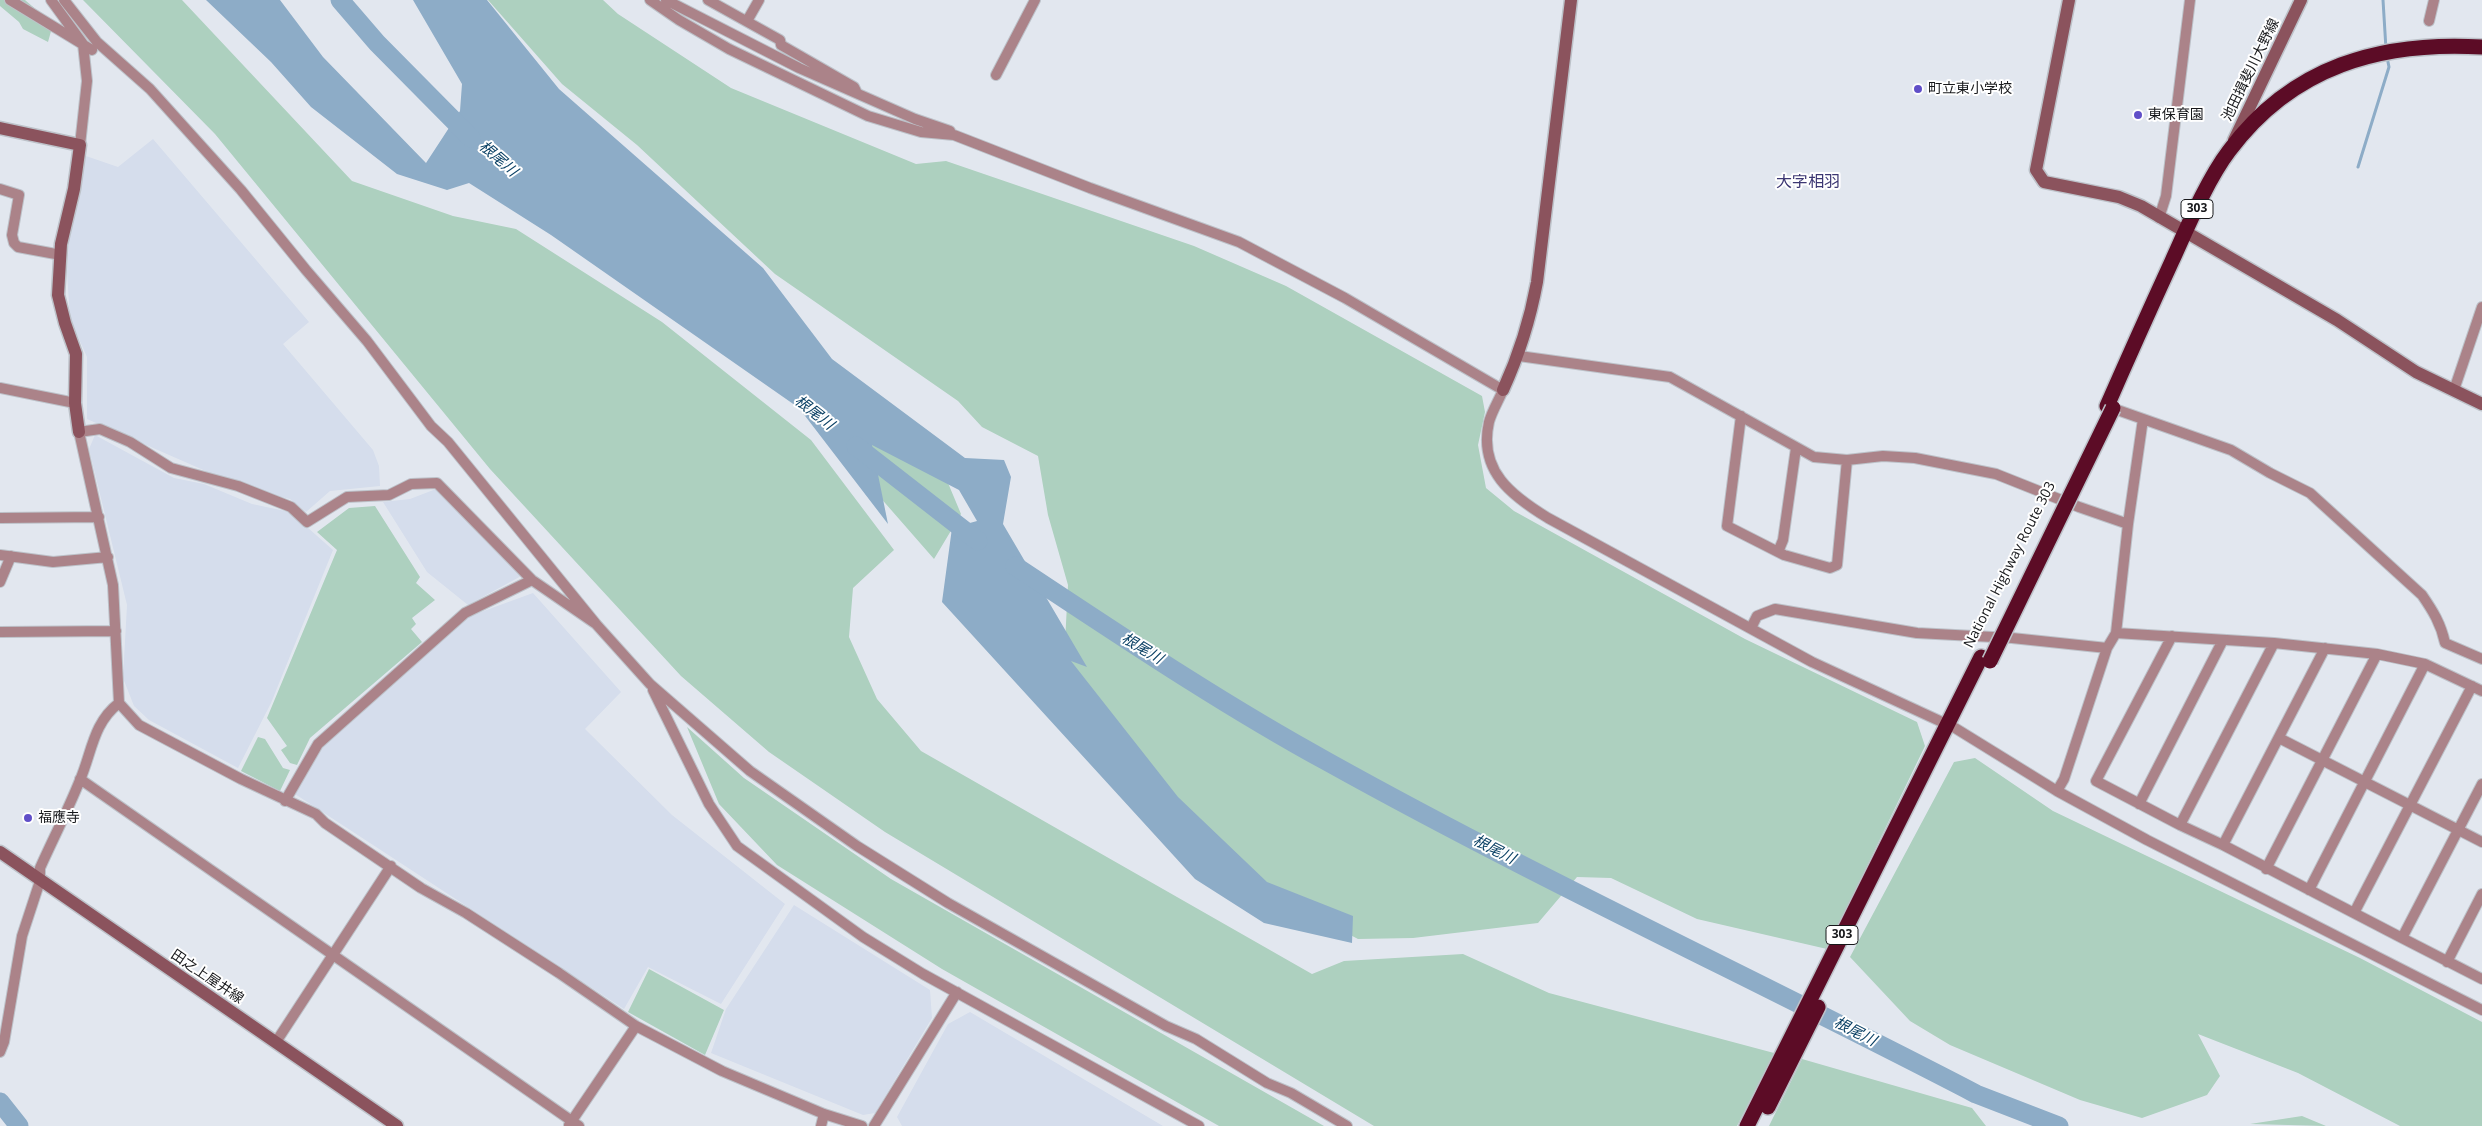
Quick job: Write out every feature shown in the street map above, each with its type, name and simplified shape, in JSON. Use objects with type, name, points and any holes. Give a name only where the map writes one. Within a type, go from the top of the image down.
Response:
[{"type":"highway","name":"National Highway Route 303","points":[[1759,1126],[1951,726],[2110,407],[2228,152],[2252,123],[2282,98],[2316,74],[2329,68],[2398,49],[2442,45],[2482,47]]},
{"type":"highway","name":"National Highway Route 303","points":[[2189,235],[2236,157],[2260,130],[2289,102],[2348,63]]},
{"type":"highway","name":"National Highway Route 303","points":[[1747,1126],[1943,746]]},
{"type":"street","points":[[10,0],[88,47]]},
{"type":"street","points":[[51,0],[88,47],[87,81],[80,145],[61,255],[58,296],[76,354],[76,403],[79,432],[113,585],[119,703],[139,725],[285,801],[316,814],[325,823],[421,888],[466,912],[636,1026],[722,1071],[824,1114],[862,1126]]},
{"type":"street","points":[[64,0],[97,42],[150,89],[241,190],[367,341],[432,426],[448,442],[596,624],[650,684],[750,771],[858,846],[948,903],[1166,1026],[1196,1039],[1267,1083],[1291,1093],[1347,1126]]},
{"type":"street","points":[[650,0],[679,20],[729,48],[868,116],[921,132],[954,135],[1099,192],[1239,242],[1311,279],[1503,390]]},
{"type":"street","points":[[666,0],[799,68],[915,119],[950,130],[954,135]]},
{"type":"street","points":[[708,0],[780,40],[781,46],[854,87],[858,95]]},
{"type":"street","points":[[747,21],[759,0]]},
{"type":"street","points":[[996,76],[1035,0]]},
{"type":"street","points":[[1571,0],[1537,282],[1531,315],[1519,356],[1489,421],[1487,443],[1490,460],[1501,483],[1512,494],[1548,518],[1812,662],[1951,726],[2057,792],[2482,1010]]},
{"type":"street","points":[[2069,0],[2036,170],[2044,182],[2118,197],[2141,206],[2337,320],[2416,372],[2482,404]]},
{"type":"street","points":[[2159,218],[2166,196],[2190,0]]},
{"type":"street","name":"池田揖斐川大野線","points":[[2228,152],[2301,0]]},
{"type":"street","points":[[2428,20],[2434,0]]},
{"type":"street","points":[[0,128],[80,145]]},
{"type":"street","points":[[0,189],[18,195],[12,235],[14,243],[18,247],[61,255]]},
{"type":"street","points":[[2454,390],[2482,307]]},
{"type":"street","points":[[1519,356],[1670,377],[1814,457],[1847,460],[1883,456],[1916,458],[1996,474],[2128,524]]},
{"type":"street","points":[[0,388],[76,403]]},
{"type":"street","points":[[2110,407],[2231,450],[2270,473],[2310,492],[2422,595],[2436,614],[2442,629],[2444,643],[2482,659]]},
{"type":"street","points":[[1741,416],[1727,526],[1778,552],[1830,568],[1838,565],[1847,460]]},
{"type":"street","points":[[2057,792],[2064,778],[2106,648],[2116,633],[2128,524],[2143,419]]},
{"type":"street","points":[[79,432],[100,429],[130,442],[171,468],[238,486],[291,508],[307,522],[347,497],[389,495],[411,484],[437,483],[532,580],[596,624]]},
{"type":"street","points":[[1778,552],[1783,540],[1796,448]]},
{"type":"street","points":[[0,518],[99,517]]},
{"type":"street","points":[[0,582],[5,555],[54,562],[108,557]]},
{"type":"street","points":[[285,801],[318,744],[465,613],[532,580]]},
{"type":"street","points":[[1751,628],[1757,616],[1775,609],[1917,633],[2012,638],[2106,648]]},
{"type":"street","points":[[0,632],[116,631]]},
{"type":"street","points":[[2116,633],[2274,643],[2377,654],[2425,664],[2477,689],[2410,806],[2354,914]]},
{"type":"street","points":[[2172,636],[2096,781],[2482,980]]},
{"type":"street","points":[[2139,804],[2223,640]]},
{"type":"street","points":[[2180,825],[2274,643]]},
{"type":"street","points":[[2223,846],[2325,648]]},
{"type":"street","points":[[2266,869],[2377,654]]},
{"type":"street","points":[[2309,890],[2425,664]]},
{"type":"street","points":[[650,684],[709,804],[737,846],[863,936],[957,992],[1199,1126]]},
{"type":"street","points":[[0,1052],[4,1042],[22,936],[40,881],[40,868],[80,779],[96,730],[108,712],[119,703]]},
{"type":"street","points":[[2279,738],[2482,842]]},
{"type":"street","points":[[80,779],[334,954],[573,1124],[636,1026]]},
{"type":"street","points":[[2402,938],[2482,784]]},
{"type":"street","name":"田之上屋井線","points":[[0,852],[397,1126]]},
{"type":"street","points":[[276,1042],[391,866]]},
{"type":"street","points":[[2447,962],[2482,894]]},
{"type":"street","points":[[874,1126],[957,992]]},
{"type":"street","points":[[821,1126],[824,1114]]},
{"type":"shaded area","points":[[153,139],[309,322],[283,344],[373,450],[379,466],[380,486],[330,491],[306,512],[290,499],[249,490],[87,419],[87,357],[70,319],[67,272],[70,224],[86,156],[118,167]]},
{"type":"shaded area","points":[[95,435],[174,478],[204,484],[252,504],[290,512],[333,550],[271,703],[238,768],[149,720],[134,706],[123,678],[127,605],[89,449]]},
{"type":"shaded area","points":[[436,489],[523,575],[468,605],[427,572],[383,502],[410,499]]},
{"type":"shaded area","points":[[533,593],[621,692],[585,729],[672,815],[785,904],[721,1004],[648,967],[624,1009],[295,794],[323,747],[470,616]]},
{"type":"shaded area","points":[[794,905],[930,990],[932,1018],[875,1113],[863,1115],[711,1053],[726,1009]]},
{"type":"shaded area","points":[[970,1012],[1163,1126],[902,1126],[897,1117],[948,1024]]},
{"type":"green space","points":[[0,0],[25,0],[53,24],[48,42],[23,29],[19,22],[0,6]]},
{"type":"green space","points":[[83,0],[182,0],[352,181],[453,216],[516,229],[662,322],[811,440],[894,550],[853,588],[849,637],[877,699],[921,751],[1312,974],[1344,961],[1463,954],[1549,993],[1774,1053],[1737,1126],[1374,1126],[885,832],[769,752],[681,676],[490,469],[215,134]]},
{"type":"green space","points":[[488,0],[603,0],[618,14],[731,88],[916,164],[946,161],[1194,246],[1286,286],[1482,396],[1485,412],[1478,445],[1486,488],[1514,511],[1745,639],[1917,722],[1925,746],[1827,949],[1697,919],[1611,878],[1577,877],[1538,923],[1413,938],[1358,939],[1243,879],[1063,681],[1068,585],[1048,515],[1038,456],[982,427],[958,401],[775,274],[637,145],[562,84]]},
{"type":"green space","points":[[835,394],[930,440],[961,514],[934,559],[844,456]]},
{"type":"green space","points":[[375,506],[420,577],[416,583],[435,600],[412,618],[416,624],[411,629],[422,642],[310,738],[297,765],[290,763],[281,750],[287,746],[267,718],[337,550],[317,532],[349,508]]},
{"type":"green space","points":[[687,727],[744,778],[891,879],[1324,1126],[1219,1126],[942,969],[777,865],[719,804]]},
{"type":"green space","points":[[258,737],[265,739],[283,768],[290,770],[280,791],[241,771]]},
{"type":"green space","points":[[1975,758],[2053,811],[2360,958],[2482,1022],[2482,1126],[2400,1126],[2298,1073],[2198,1034],[2220,1076],[2207,1095],[2142,1118],[2080,1100],[1950,1045],[1910,1021],[1850,957],[1954,762]]},
{"type":"green space","points":[[649,969],[724,1010],[705,1055],[628,1012]]},
{"type":"green space","points":[[1802,1059],[1972,1108],[1986,1126],[1769,1126]]},
{"type":"green space","points":[[2302,1116],[2326,1126],[2250,1124]]},
{"type":"water","points":[[206,0],[280,0],[323,57],[426,163],[460,111],[462,84],[413,0],[487,0],[559,89],[763,268],[832,359],[965,458],[1004,460],[1011,477],[1003,524],[1087,667],[1071,661],[1178,797],[1267,882],[1353,916],[1352,943],[1264,923],[1195,879],[942,602],[952,528],[977,521],[959,490],[872,445],[888,524],[799,408],[551,235],[469,183],[447,190],[397,174],[311,107],[271,62]]},
{"type":"waterway","name":"根尾川","points":[[340,0],[377,43],[471,138]]},
{"type":"waterway","points":[[2383,0],[2386,49]]},
{"type":"waterway","points":[[2358,167],[2389,67],[2387,57]]},
{"type":"waterway","name":"根尾川","points":[[856,446],[978,541]]},
{"type":"waterway","name":"根尾川","points":[[1015,566],[1248,716],[1408,806],[1976,1094],[2059,1126]]},
{"type":"waterway","points":[[0,1102],[19,1126]]},
{"type":"place","name":"町立東小学校","points":[[1918,89]]},
{"type":"place","name":"東保育園","points":[[2138,115]]},
{"type":"place","name":"福應寺","points":[[28,818]]},
{"type":"district","name":"大字相羽","points":[[1808,182]]}]
